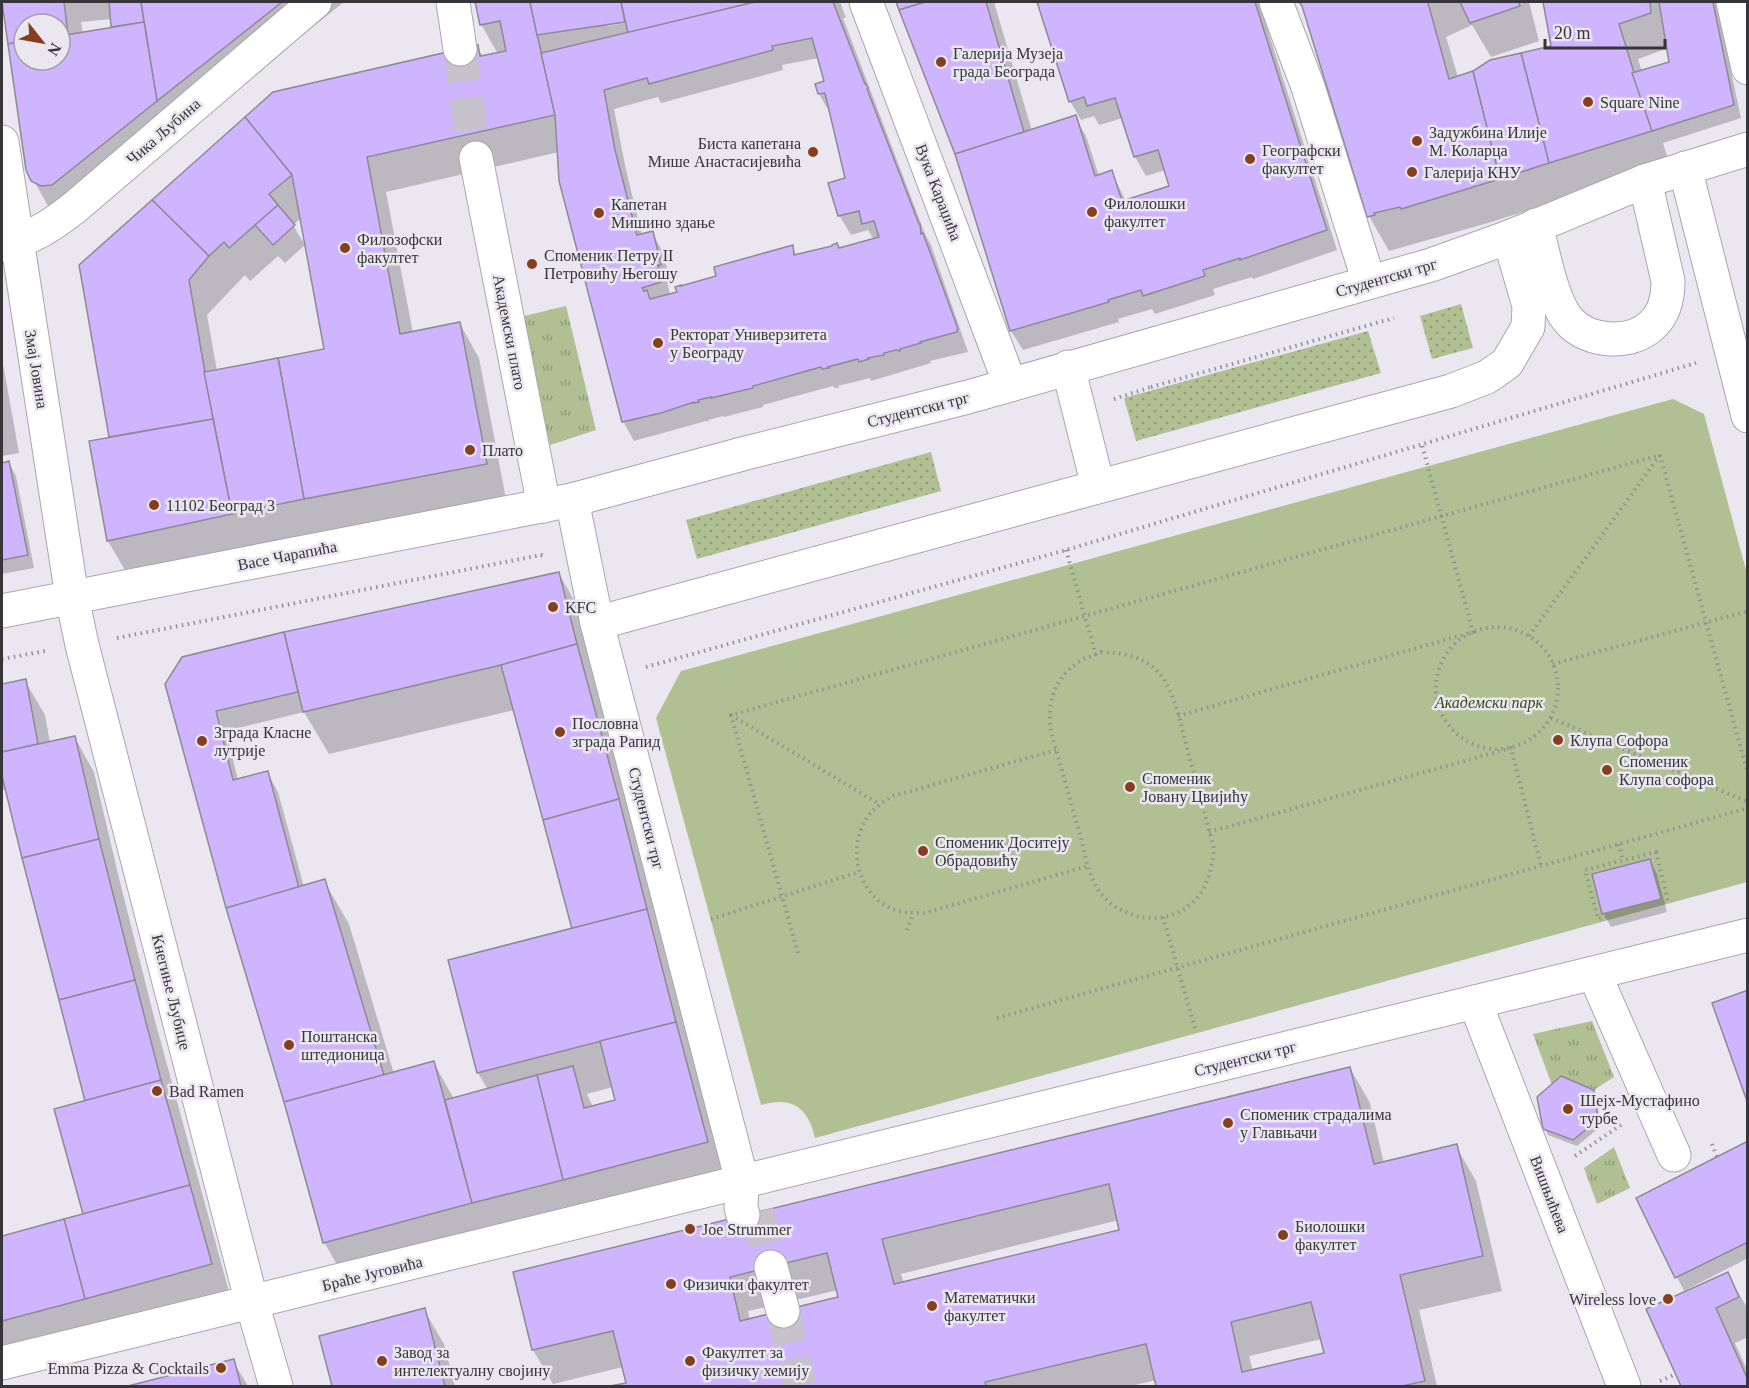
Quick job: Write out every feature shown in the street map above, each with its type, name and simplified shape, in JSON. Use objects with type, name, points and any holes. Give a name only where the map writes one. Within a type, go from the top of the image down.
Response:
[{"type":"street","name":"Чика Љубина","points":[[9,244],[49,227],[74,208],[315,2]]},
{"type":"street","points":[[453,2],[460,49]]},
{"type":"street","name":"Вука Караџића","points":[[866,2],[1010,384]]},
{"type":"street","points":[[1276,2],[1308,87],[1369,282]]},
{"type":"street","points":[[1733,2],[1748,68]]},
{"type":"street","name":"Змај Јовина","points":[[2,142],[9,244],[72,597]]},
{"type":"street","name":"Студентски трг","points":[[1748,149],[1645,181],[1431,265],[968,397],[558,503],[597,622],[746,1198],[1475,1002],[1748,935]]},
{"type":"street","name":"Академски плато","points":[[476,158],[558,503]]},
{"type":"street","points":[[1685,168],[1748,416]]},
{"type":"street","points":[[1522,231],[1568,319],[1581,332],[1599,338],[1626,338],[1642,332],[1653,324],[1668,296],[1668,281],[1645,181]]},
{"type":"street","points":[[597,622],[1451,391],[1487,377],[1506,363],[1528,327],[1522,231]]},
{"type":"street","points":[[1068,368],[1098,486]]},
{"type":"street","name":"Васе Чарапића","points":[[2,611],[558,503]]},
{"type":"street","name":"Кнегиње Љубице","points":[[72,597],[82,645],[252,1303],[276,1386]]},
{"type":"street","points":[[1594,973],[1674,1155]]},
{"type":"street","name":"Вишњићева","points":[[1475,1002],[1620,1386]]},
{"type":"street","name":"Браће Југовића","points":[[2,1363],[252,1303],[746,1198]]},
{"type":"street","points":[[763,1269],[774,1313]]},
{"type":"path","points":[[1151,387],[1394,318]]},
{"type":"path","points":[[611,677],[1066,550],[1700,362]]},
{"type":"path","points":[[1422,445],[1473,632]]},
{"type":"path","points":[[731,715],[1660,455]]},
{"type":"path","points":[[1660,455],[1748,774]]},
{"type":"path","points":[[1529,636],[1660,455]]},
{"type":"path","points":[[1066,550],[1096,655]]},
{"type":"path","points":[[2,659],[541,555],[551,560]]},
{"type":"path","points":[[1553,664],[1748,611]]},
{"type":"path","points":[[1178,716],[1491,627],[1511,629],[1529,636],[1543,648],[1553,664],[1557,682],[1557,700],[1551,718],[1538,734],[1520,745],[1209,832]]},
{"type":"path","points":[[1473,632],[1458,641],[1445,656],[1437,675],[1436,695],[1441,714],[1453,731],[1469,743],[1488,749],[1510,748]]},
{"type":"path","points":[[1101,652],[1123,653],[1144,660],[1160,674],[1171,693],[1214,849],[1207,885],[1198,898],[1175,914],[1141,918],[1127,914],[1115,907],[1098,889],[1089,867],[1048,714],[1053,693],[1064,674],[1081,660],[1096,655],[1101,652]]},
{"type":"path","points":[[731,715],[879,804]]},
{"type":"path","points":[[731,715],[798,953]]},
{"type":"path","points":[[1551,718],[1748,802]]},
{"type":"path","points":[[1510,748],[1541,866]]},
{"type":"path","points":[[1056,750],[893,796],[879,804],[865,820],[858,839],[856,859],[859,872],[873,896],[890,908],[913,914],[925,913],[1089,867]]},
{"type":"path","points":[[997,1018],[1748,808]]},
{"type":"path","points":[[1620,844],[1623,860]]},
{"type":"path","points":[[1656,852],[1668,901],[1598,919],[1592,884],[1585,870],[1623,860],[1656,852]]},
{"type":"path","points":[[1654,869],[1660,868]]},
{"type":"path","points":[[675,928],[711,919],[859,872]]},
{"type":"path","points":[[907,930],[913,914]]},
{"type":"path","points":[[1164,916],[1196,1033]]},
{"type":"path","points":[[1578,1154],[1621,1125]]},
{"type":"green space","points":[[1461,304],[1473,348],[1432,359],[1420,316]]},
{"type":"green space","points":[[566,306],[596,430],[550,445],[520,317]]},
{"type":"green space","points":[[1368,331],[1381,373],[1136,441],[1124,398]]},
{"type":"green space","name":"Академски парк","points":[[1673,399],[1704,414],[1747,574],[1747,882],[815,1138],[808,1118],[797,1106],[782,1102],[761,1105],[656,718],[681,671]]},
{"type":"green space","points":[[931,452],[941,491],[697,559],[686,520]]},
{"type":"green space","points":[[1592,1021],[1614,1077],[1594,1090],[1561,1076],[1552,1085],[1533,1034]]},
{"type":"green space","points":[[1614,1147],[1630,1188],[1597,1204],[1584,1168]]},
{"type":"building","points":[[2,2],[64,2],[65,12],[12,12],[12,43],[8,44]]},
{"type":"building","points":[[109,2],[141,2],[144,22],[111,27]]},
{"type":"building","points":[[141,2],[282,2],[157,101]]},
{"type":"building","name":"Филозофски факултет","points":[[475,2],[530,2],[555,115],[367,157],[400,334],[460,322],[487,464],[304,499],[278,358],[324,349],[292,175],[245,117],[273,92],[478,45],[480,56],[506,51],[500,21],[480,25]]},
{"type":"building","points":[[530,2],[621,2],[625,22],[537,35]]},
{"type":"building","points":[[621,2],[755,2],[628,33]]},
{"type":"building","name":"Капетан Мишино здање","points":[[755,2],[833,2],[920,224],[921,234],[923,233],[958,329],[957,332],[920,342],[900,349],[900,351],[884,353],[884,355],[859,362],[858,359],[829,368],[822,369],[821,367],[753,386],[753,388],[698,400],[699,402],[622,422],[559,181],[555,115],[541,53]],"holes":[[[812,38],[824,81],[815,84],[818,94],[825,93],[845,178],[828,183],[838,216],[859,211],[862,224],[874,221],[879,237],[839,248],[837,243],[794,255],[793,245],[714,267],[716,276],[675,287],[677,292],[650,299],[647,290],[644,291],[642,288],[661,282],[658,265],[661,265],[653,231],[637,235],[615,150],[604,90],[647,78],[649,84],[773,50],[772,46]]]},
{"type":"building","points":[[896,2],[925,2],[899,10]]},
{"type":"building","points":[[925,2],[986,2],[1024,132],[955,154],[899,10]]},
{"type":"building","points":[[1037,2],[1255,2],[1327,230],[1240,260],[1240,258],[1203,270],[1205,276],[1143,296],[1141,290],[1108,300],[1109,302],[1010,331],[955,154],[1076,115],[1095,176],[1112,170],[1122,201],[1169,186],[1158,150],[1134,157],[1115,98],[1087,106],[1084,97],[1069,102]]},
{"type":"building","name":"Задужбина Илије М. Коларца","points":[[1299,2],[1430,2],[1428,3],[1449,79],[1473,71],[1500,179],[1401,209],[1400,207],[1374,213],[1375,215],[1367,217]]},
{"type":"building","points":[[1460,2],[1519,2],[1520,6],[1470,23]]},
{"type":"building","name":"Square Nine","points":[[1543,2],[1650,2],[1651,13],[1619,24],[1652,131],[1549,163],[1521,53],[1551,46]]},
{"type":"building","points":[[1659,2],[1713,2],[1734,105],[1652,131],[1632,73],[1669,62]]},
{"type":"building","points":[[144,22],[157,101],[52,185],[41,186],[31,181],[26,170],[12,72],[72,72],[72,34]]},
{"type":"building","points":[[12,43],[12,72],[8,44]]},
{"type":"building","points":[[1521,53],[1549,163],[1500,179],[1473,71],[1490,60]]},
{"type":"building","points":[[245,117],[292,175],[269,194],[278,205],[229,248],[224,242],[209,256],[152,200]]},
{"type":"building","points":[[152,200],[209,256],[189,280],[213,419],[109,437],[79,265]]},
{"type":"building","points":[[278,205],[295,225],[273,245],[255,225]]},
{"type":"building","points":[[278,358],[304,499],[232,514],[204,372]]},
{"type":"building","points":[[213,419],[232,514],[107,541],[89,441]]},
{"type":"building","points":[[9,461],[28,555],[2,560],[2,463]]},
{"type":"building","points":[[559,572],[577,644],[501,665],[303,712],[284,632]]},
{"type":"building","name":"Зграда Класне лутрије","points":[[284,632],[298,692],[216,711],[233,780],[268,771],[299,888],[226,908],[165,684],[182,657]]},
{"type":"building","name":"Пословна зграда Рапид","points":[[577,644],[619,799],[543,820],[501,665]]},
{"type":"building","points":[[26,679],[38,744],[2,752],[2,684]]},
{"type":"building","points":[[75,736],[99,839],[22,858],[2,776],[2,752]]},
{"type":"building","points":[[619,799],[647,909],[572,929],[543,820]]},
{"type":"building","points":[[99,839],[135,980],[59,1000],[22,858]]},
{"type":"building","points":[[1650,859],[1661,899],[1602,914],[1592,874]]},
{"type":"building","points":[[325,879],[384,1075],[284,1102],[226,908]]},
{"type":"building","points":[[647,909],[676,1022],[477,1073],[448,960]]},
{"type":"building","points":[[135,980],[161,1080],[85,1101],[59,1000]]},
{"type":"building","points":[[1748,990],[1748,1104],[1712,1003]]},
{"type":"building","points":[[676,1022],[708,1142],[563,1180],[537,1075],[573,1066],[584,1108],[615,1100],[600,1041]]},
{"type":"building","points":[[434,1061],[472,1203],[323,1243],[284,1102]]},
{"type":"building","points":[[1350,1067],[1374,1164],[1457,1144],[1483,1256],[1400,1275],[1425,1381],[1402,1386],[1156,1386],[1146,1344],[985,1382],[986,1386],[610,1386],[626,1383],[613,1331],[532,1350],[513,1272]],"holes":[[[1109,1184],[1119,1230],[894,1284],[882,1239]],[[827,1253],[838,1297],[740,1321],[730,1277]],[[1311,1302],[1324,1353],[1242,1372],[1231,1322]]]},
{"type":"building","points":[[537,1075],[563,1180],[472,1203],[445,1100]]},
{"type":"building","name":"Шејх-Мустафино турбе","points":[[1561,1076],[1594,1090],[1598,1120],[1573,1140],[1543,1129],[1537,1097]]},
{"type":"building","points":[[161,1080],[190,1185],[83,1214],[54,1109]]},
{"type":"building","points":[[1748,1141],[1748,1242],[1675,1278],[1636,1198]]},
{"type":"building","points":[[190,1185],[212,1264],[85,1299],[64,1219]]},
{"type":"building","points":[[64,1219],[85,1299],[2,1321],[2,1236]]},
{"type":"building","points":[[1728,1272],[1739,1297],[1716,1308],[1748,1380],[1748,1386],[1681,1386],[1646,1309]]},
{"type":"building","name":"Завод за интелектуалну својину","points":[[425,1308],[445,1386],[332,1386],[319,1336]]},
{"type":"building","points":[[234,1359],[241,1386],[128,1386]]},
{"type":"tunnel","points":[[460,49],[471,134]]},
{"type":"tunnel","points":[[757,1212],[771,1267]]},
{"type":"tunnel","points":[[783,1311],[800,1386]]},
{"type":"place","name":"Галерија Музеја града Београда","points":[[941,62]]},
{"type":"place","name":"Square Nine","points":[[1588,102]]},
{"type":"place","name":"Задужбина Илије М. Коларца","points":[[1417,141]]},
{"type":"place","name":"Биста капетана Мише Анастасијевића","points":[[813,152]]},
{"type":"place","name":"Географски факултет","points":[[1250,159]]},
{"type":"place","name":"Галерија КНУ","points":[[1412,172]]},
{"type":"place","name":"Филолошки факултет","points":[[1092,212]]},
{"type":"place","name":"Капетан Мишино здање","points":[[599,213]]},
{"type":"place","name":"Филозофски факултет","points":[[345,248]]},
{"type":"place","name":"Споменик Петру II Петровићу Његошу","points":[[532,264]]},
{"type":"place","name":"Ректорат Универзитета у Београду","points":[[658,343]]},
{"type":"place","name":"Плато","points":[[470,450]]},
{"type":"place","name":"11102 Београд 3","points":[[154,505]]},
{"type":"place","name":"KFC","points":[[553,607]]},
{"type":"place","name":"Пословна зграда Рапид","points":[[560,732]]},
{"type":"place","name":"Клупа Софора","points":[[1558,740]]},
{"type":"place","name":"Зграда Класне лутрије","points":[[202,741]]},
{"type":"place","name":"Споменик Клупа софора","points":[[1607,770]]},
{"type":"place","name":"Споменик Јовану Цвијићу","points":[[1130,787]]},
{"type":"place","name":"Споменик Доситеју Обрадовићу","points":[[923,851]]},
{"type":"place","name":"Поштанска штедионица","points":[[289,1045]]},
{"type":"place","name":"Bad Ramen","points":[[157,1091]]},
{"type":"place","name":"Шејх-Мустафино турбе","points":[[1568,1109]]},
{"type":"place","name":"Споменик страдалима у Главњачи","points":[[1228,1123]]},
{"type":"place","name":"Joe Strummer","points":[[690,1229]]},
{"type":"place","name":"Биолошки факултет","points":[[1283,1235]]},
{"type":"place","name":"Физички факултет","points":[[671,1284]]},
{"type":"place","name":"Wireless love","points":[[1668,1299]]},
{"type":"place","name":"Математички факултет","points":[[932,1306]]},
{"type":"place","name":"Завод за интелектуалну својину","points":[[382,1361]]},
{"type":"place","name":"Факултет за физичку хемију","points":[[690,1361]]},
{"type":"place","name":"Emma Pizza & Cocktails","points":[[221,1368]]}]
